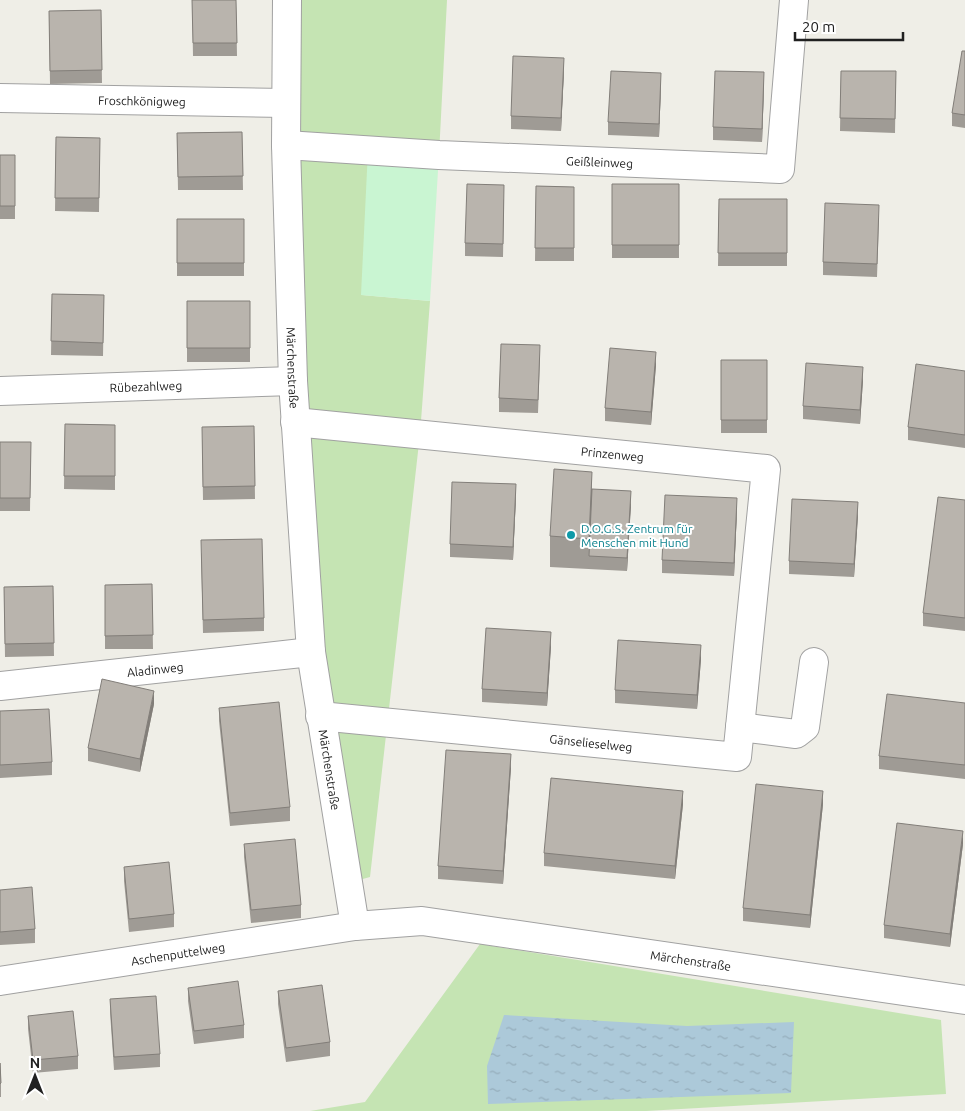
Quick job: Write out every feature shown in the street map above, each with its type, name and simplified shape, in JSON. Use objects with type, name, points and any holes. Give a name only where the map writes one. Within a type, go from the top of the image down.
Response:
[{"type":"street","name":"Märchenstraße","points":[[287,0],[285,103],[293,381],[311,652],[355,926],[422,921],[965,1000]]},
{"type":"street","name":"Geißleinweg","points":[[286,145],[449,155],[780,169],[794,0]]},
{"type":"street","name":"Froschkönigweg","points":[[0,98],[285,103]]},
{"type":"street","name":"Rübezahlweg","points":[[0,391],[293,381]]},
{"type":"street","name":"Prinzenweg","points":[[295,422],[766,469],[751,632]]},
{"type":"street","name":"Gänselieselweg","points":[[320,716],[737,757],[751,632]]},
{"type":"street","name":"Aladinweg","points":[[0,686],[311,652]]},
{"type":"street","points":[[740,727],[796,734],[805,727],[814,662]]},
{"type":"street","name":"Aschenputtelweg","points":[[0,981],[355,926]]},
{"type":"green space","points":[[287,0],[447,0],[439,155],[362,295],[430,301],[420,434],[370,877],[348,883],[320,716]]},
{"type":"green space","points":[[368,150],[439,155],[430,301],[361,295]]},
{"type":"green space","points":[[480,944],[941,1020],[946,1094],[646,1111],[310,1111],[365,1102]]},
{"type":"water","points":[[504,1015],[687,1026],[794,1022],[791,1093],[488,1104],[487,1066]]},
{"type":"building","points":[[192,0],[236,0],[237,43],[193,43]]},
{"type":"building","points":[[101,10],[102,70],[50,71],[49,11]]},
{"type":"building","points":[[962,51],[965,51],[965,115],[952,113]]},
{"type":"building","points":[[513,56],[564,58],[561,118],[511,116]]},
{"type":"building","points":[[611,71],[661,73],[659,124],[608,122]]},
{"type":"building","points":[[715,71],[764,72],[762,129],[713,127]]},
{"type":"building","points":[[841,71],[896,71],[895,119],[840,118]]},
{"type":"building","points":[[242,132],[243,176],[178,177],[177,133]]},
{"type":"building","points":[[56,137],[100,138],[99,198],[55,198]]},
{"type":"building","points":[[0,155],[15,155],[15,206],[0,206]]},
{"type":"building","points":[[467,184],[504,185],[503,244],[465,243]]},
{"type":"building","points":[[612,184],[679,184],[679,245],[612,245]]},
{"type":"building","points":[[536,186],[574,187],[574,248],[535,248]]},
{"type":"building","points":[[719,199],[787,199],[787,253],[718,253]]},
{"type":"building","points":[[825,203],[879,205],[877,264],[823,262]]},
{"type":"building","points":[[177,219],[244,219],[244,263],[177,263]]},
{"type":"building","points":[[52,294],[104,295],[103,343],[51,341]]},
{"type":"building","points":[[187,301],[250,301],[250,348],[187,348]]},
{"type":"building","points":[[501,344],[540,345],[538,400],[499,398]]},
{"type":"building","points":[[610,348],[656,352],[651,412],[605,408]]},
{"type":"building","points":[[721,360],[767,360],[767,420],[721,420]]},
{"type":"building","points":[[806,363],[863,367],[860,410],[803,406]]},
{"type":"building","points":[[916,364],[965,371],[965,435],[908,427]]},
{"type":"building","points":[[65,424],[115,425],[115,476],[64,476]]},
{"type":"building","points":[[254,426],[255,486],[203,487],[202,427]]},
{"type":"building","points":[[0,442],[31,442],[30,498],[0,498]]},
{"type":"building","points":[[554,469],[592,472],[589,539],[550,536]]},
{"type":"building","points":[[452,482],[516,484],[513,547],[450,544]]},
{"type":"building","points":[[592,489],[631,491],[627,558],[589,556]]},
{"type":"building","points":[[665,495],[737,498],[734,563],[662,560]]},
{"type":"building","points":[[938,497],[965,500],[965,618],[923,613]]},
{"type":"building","points":[[792,499],[858,502],[854,564],[789,561]]},
{"type":"building","points":[[262,539],[264,618],[203,620],[201,540]]},
{"type":"building","points":[[152,584],[153,635],[105,636],[105,585]]},
{"type":"building","points":[[53,586],[54,643],[5,644],[4,587]]},
{"type":"building","points":[[486,628],[551,632],[547,693],[482,689]]},
{"type":"building","points":[[618,640],[701,645],[697,695],[615,690]]},
{"type":"building","points":[[102,679],[154,691],[140,759],[88,748]]},
{"type":"building","points":[[887,694],[965,703],[965,765],[879,756]]},
{"type":"building","points":[[279,702],[290,807],[230,813],[219,708]]},
{"type":"building","points":[[49,709],[52,762],[0,765],[0,711]]},
{"type":"building","points":[[446,750],[511,754],[503,871],[438,866]]},
{"type":"building","points":[[551,778],[683,791],[675,866],[544,853]]},
{"type":"building","points":[[756,784],[823,791],[810,915],[743,908]]},
{"type":"building","points":[[897,823],[963,831],[950,934],[884,925]]},
{"type":"building","points":[[295,839],[301,905],[251,910],[244,844]]},
{"type":"building","points":[[169,862],[174,914],[129,919],[124,867]]},
{"type":"building","points":[[32,887],[35,929],[0,932],[0,890]]},
{"type":"building","points":[[238,981],[244,1025],[194,1031],[188,988]]},
{"type":"building","points":[[322,985],[330,1042],[286,1048],[278,991]]},
{"type":"building","points":[[156,996],[160,1054],[114,1057],[110,999]]},
{"type":"building","points":[[73,1011],[78,1056],[33,1060],[28,1016]]},
{"type":"place","name":"D.O.G.S. Zentrum für Menschen mit Hund","points":[[571,535]]}]
